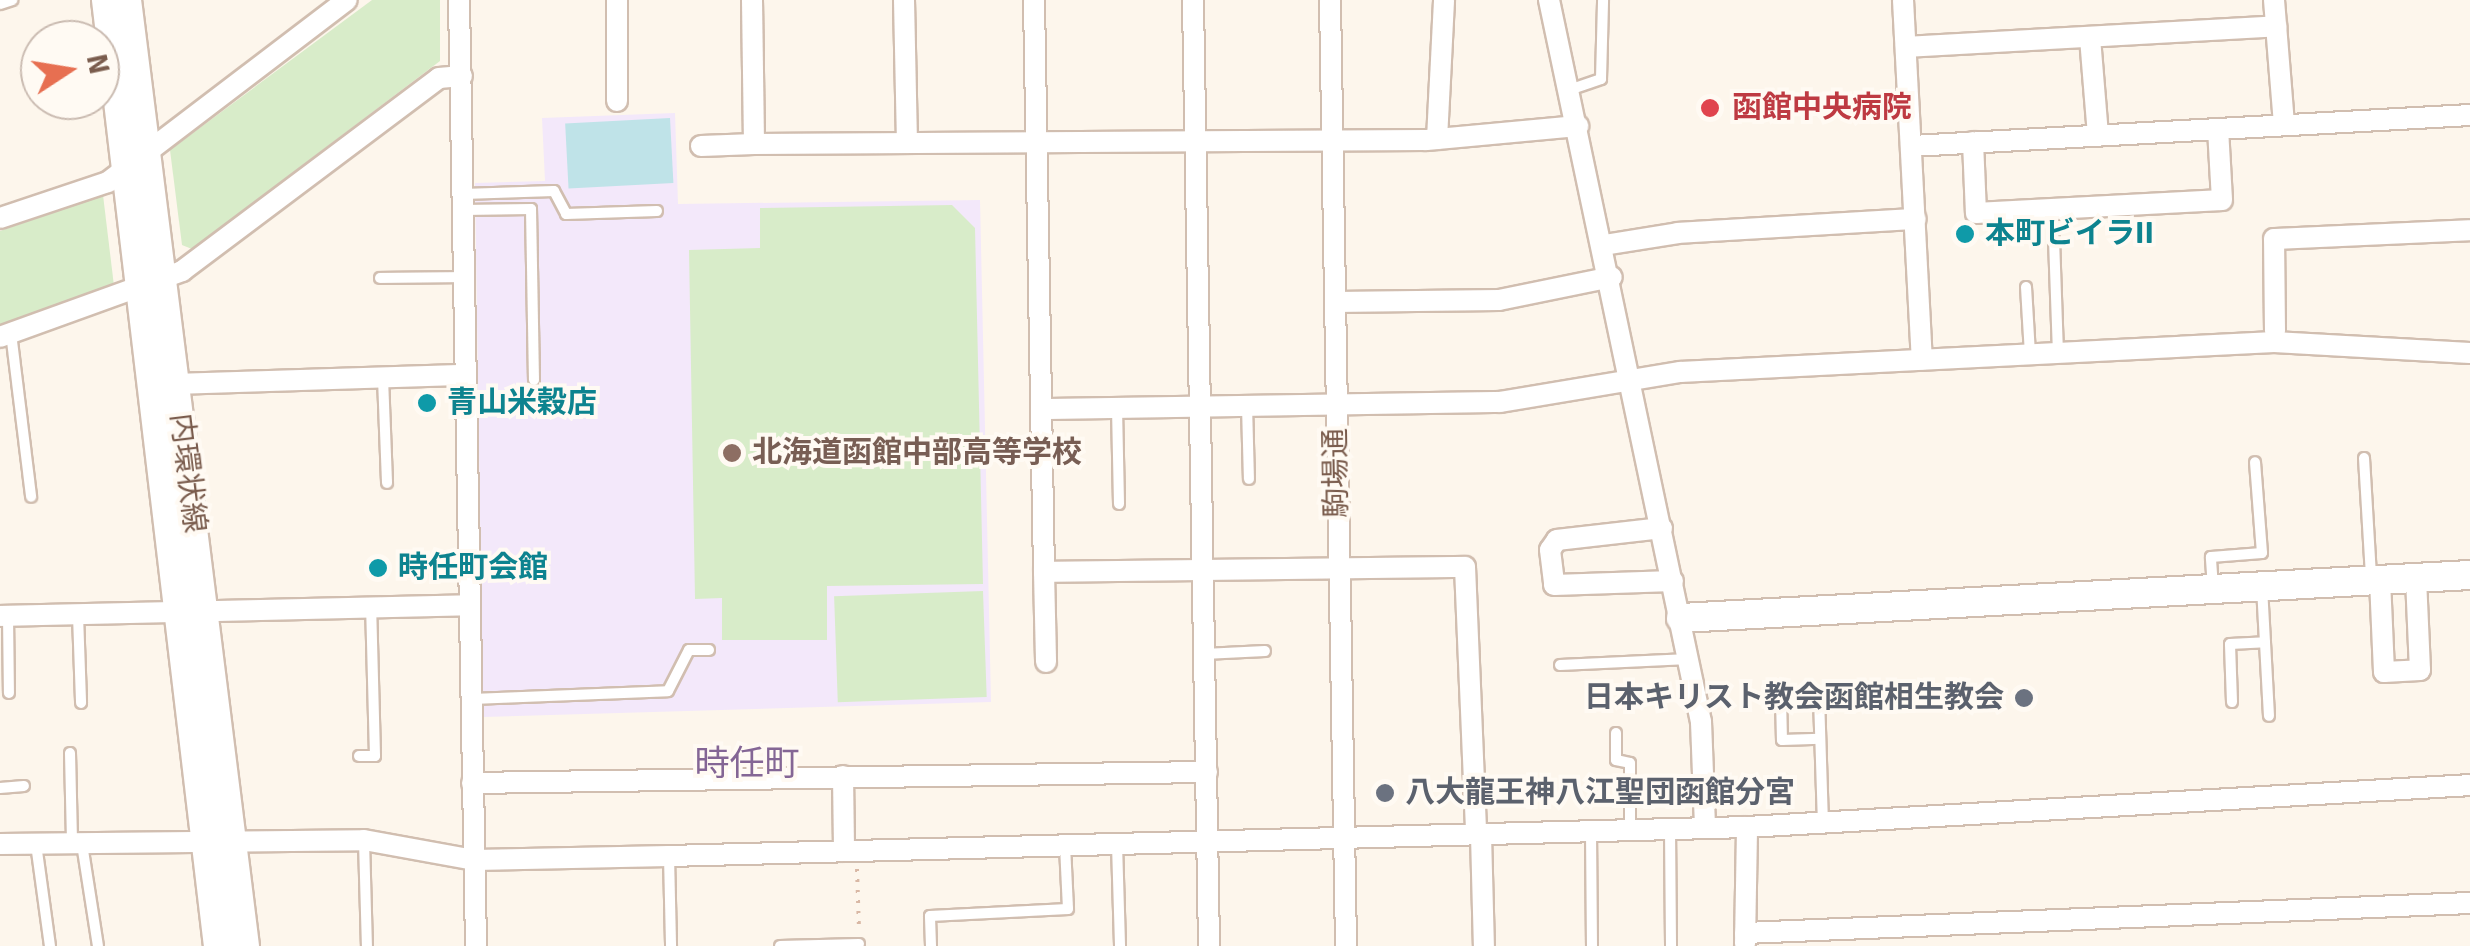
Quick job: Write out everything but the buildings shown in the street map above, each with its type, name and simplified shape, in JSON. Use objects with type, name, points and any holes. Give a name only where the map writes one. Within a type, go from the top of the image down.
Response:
[{"type":"street","name":"内環状線","points":[[106,0],[124,167],[176,384],[191,612]]},
{"type":"street","name":"内環状線","points":[[127,0],[147,149],[151,285],[219,842],[245,946]]},
{"type":"street","points":[[0,218],[108,182],[347,0]]},
{"type":"street","points":[[459,0],[476,946]]},
{"type":"street","points":[[617,0],[617,101]]},
{"type":"street","points":[[752,0],[754,144]]},
{"type":"street","points":[[904,0],[907,140]]},
{"type":"street","points":[[1034,0],[1046,662]]},
{"type":"street","points":[[1193,0],[1209,946]]},
{"type":"street","name":"駒場通","points":[[1330,0],[1346,946]]},
{"type":"street","points":[[1436,139],[1444,0]]},
{"type":"street","points":[[1549,0],[1612,277],[1701,722],[1704,828]]},
{"type":"street","points":[[1903,0],[1922,359]]},
{"type":"street","points":[[2274,0],[2284,126]]},
{"type":"street","points":[[1906,47],[2276,26]]},
{"type":"street","points":[[2090,38],[2098,136]]},
{"type":"street","points":[[6,335],[151,285],[440,78],[462,76]]},
{"type":"street","points":[[1912,146],[2470,115]]},
{"type":"street","points":[[701,146],[907,140],[1436,139],[1578,126]]},
{"type":"street","points":[[1972,142],[1976,213],[2222,200],[2218,129]]},
{"type":"street","points":[[1604,245],[1678,233],[1916,219]]},
{"type":"street","points":[[2275,331],[2274,239],[2470,230]]},
{"type":"street","points":[[1334,302],[1499,300],[1612,277]]},
{"type":"street","points":[[1042,409],[1500,402],[1630,378],[2274,342],[2470,353]]},
{"type":"street","points":[[176,384],[465,376]]},
{"type":"street","points":[[1662,528],[1556,540],[1550,550],[1554,584],[1674,582]]},
{"type":"street","points":[[1044,572],[1466,566],[1484,946]]},
{"type":"street","points":[[1681,618],[2470,575]]},
{"type":"street","points":[[2376,580],[2384,672],[2420,670],[2416,577]]},
{"type":"street","points":[[4,616],[470,605]]},
{"type":"street","points":[[472,783],[1207,772]]},
{"type":"street","points":[[844,776],[851,851]]},
{"type":"street","points":[[0,844],[364,840],[474,860],[669,856],[1670,830],[2470,785]]},
{"type":"street","points":[[1747,826],[1745,939],[2470,903]]},
{"type":"street","name":"内環状線","points":[[218,946],[219,842]]},
{"type":"lane","points":[[0,4],[12,0]]},
{"type":"lane","points":[[1569,90],[1601,78],[1602,0]]},
{"type":"lane","points":[[463,202],[554,192],[566,214],[657,211]]},
{"type":"lane","points":[[463,202],[532,208],[534,380]]},
{"type":"lane","points":[[2054,239],[2058,354]]},
{"type":"lane","points":[[380,278],[464,277]]},
{"type":"lane","points":[[2026,287],[2030,356]]},
{"type":"lane","points":[[6,335],[31,497]]},
{"type":"lane","points":[[383,378],[387,483]]},
{"type":"lane","points":[[1246,404],[1249,479]]},
{"type":"lane","points":[[1117,407],[1119,504]]},
{"type":"lane","points":[[2364,458],[2376,580]]},
{"type":"lane","points":[[2213,588],[2210,556],[2262,553],[2255,462]]},
{"type":"lane","points":[[2262,586],[2269,716]]},
{"type":"lane","points":[[358,756],[376,756],[371,607]]},
{"type":"lane","points":[[78,614],[81,703]]},
{"type":"lane","points":[[4,616],[9,693]]},
{"type":"lane","points":[[2232,702],[2230,644],[2266,642]]},
{"type":"lane","points":[[471,699],[668,691],[689,650],[710,650]]},
{"type":"lane","points":[[1204,654],[1265,652]]},
{"type":"lane","points":[[1560,665],[1689,659]]},
{"type":"lane","points":[[1781,697],[1782,740],[1820,738]]},
{"type":"lane","points":[[1818,697],[1823,822]]},
{"type":"lane","points":[[1616,733],[1616,760],[1630,762],[1630,831]]},
{"type":"lane","points":[[70,753],[77,844],[98,946]]},
{"type":"lane","points":[[0,788],[24,786]]},
{"type":"lane","points":[[1670,830],[1671,946]]},
{"type":"lane","points":[[1591,832],[1592,946]]},
{"type":"lane","points":[[364,840],[367,946]]},
{"type":"lane","points":[[36,844],[50,946]]},
{"type":"lane","points":[[1117,844],[1120,946]]},
{"type":"lane","points":[[931,946],[930,916],[1068,909],[1066,846]]},
{"type":"lane","points":[[669,856],[670,946]]},
{"type":"lane","points":[[780,946],[859,944]]},
{"type":"path","points":[[851,851],[859,944]]},
{"type":"shaded area","name":"北海道函館中部高等学校","points":[[675,113],[678,204],[980,200],[991,702],[483,717],[475,183],[545,181],[542,118]]},
{"type":"green space","points":[[372,0],[440,0],[440,61],[192,249],[182,245],[170,150]]},
{"type":"green space","points":[[103,195],[114,286],[0,325],[0,231]]},
{"type":"green space","points":[[952,205],[975,228],[983,584],[827,586],[827,640],[722,640],[722,598],[695,599],[689,250],[760,248],[760,208]]},
{"type":"green space","points":[[983,591],[987,697],[838,702],[834,596]]},
{"type":"water","points":[[670,118],[673,183],[569,188],[565,123]]},
{"type":"place","name":"函館中央病院","points":[[1710,108]]},
{"type":"place","name":"本町ビイラII","points":[[1965,234]]},
{"type":"place","name":"青山米穀店","points":[[427,403]]},
{"type":"place","name":"北海道函館中部高等学校","points":[[732,453]]},
{"type":"place","name":"時任町会館","points":[[378,568]]},
{"type":"place","name":"日本キリスト教会函館相生教会","points":[[2024,698]]},
{"type":"place","name":"八大龍王神八江聖団函館分宮","points":[[1385,793]]},
{"type":"district","name":"時任町","points":[[747,764]]}]
